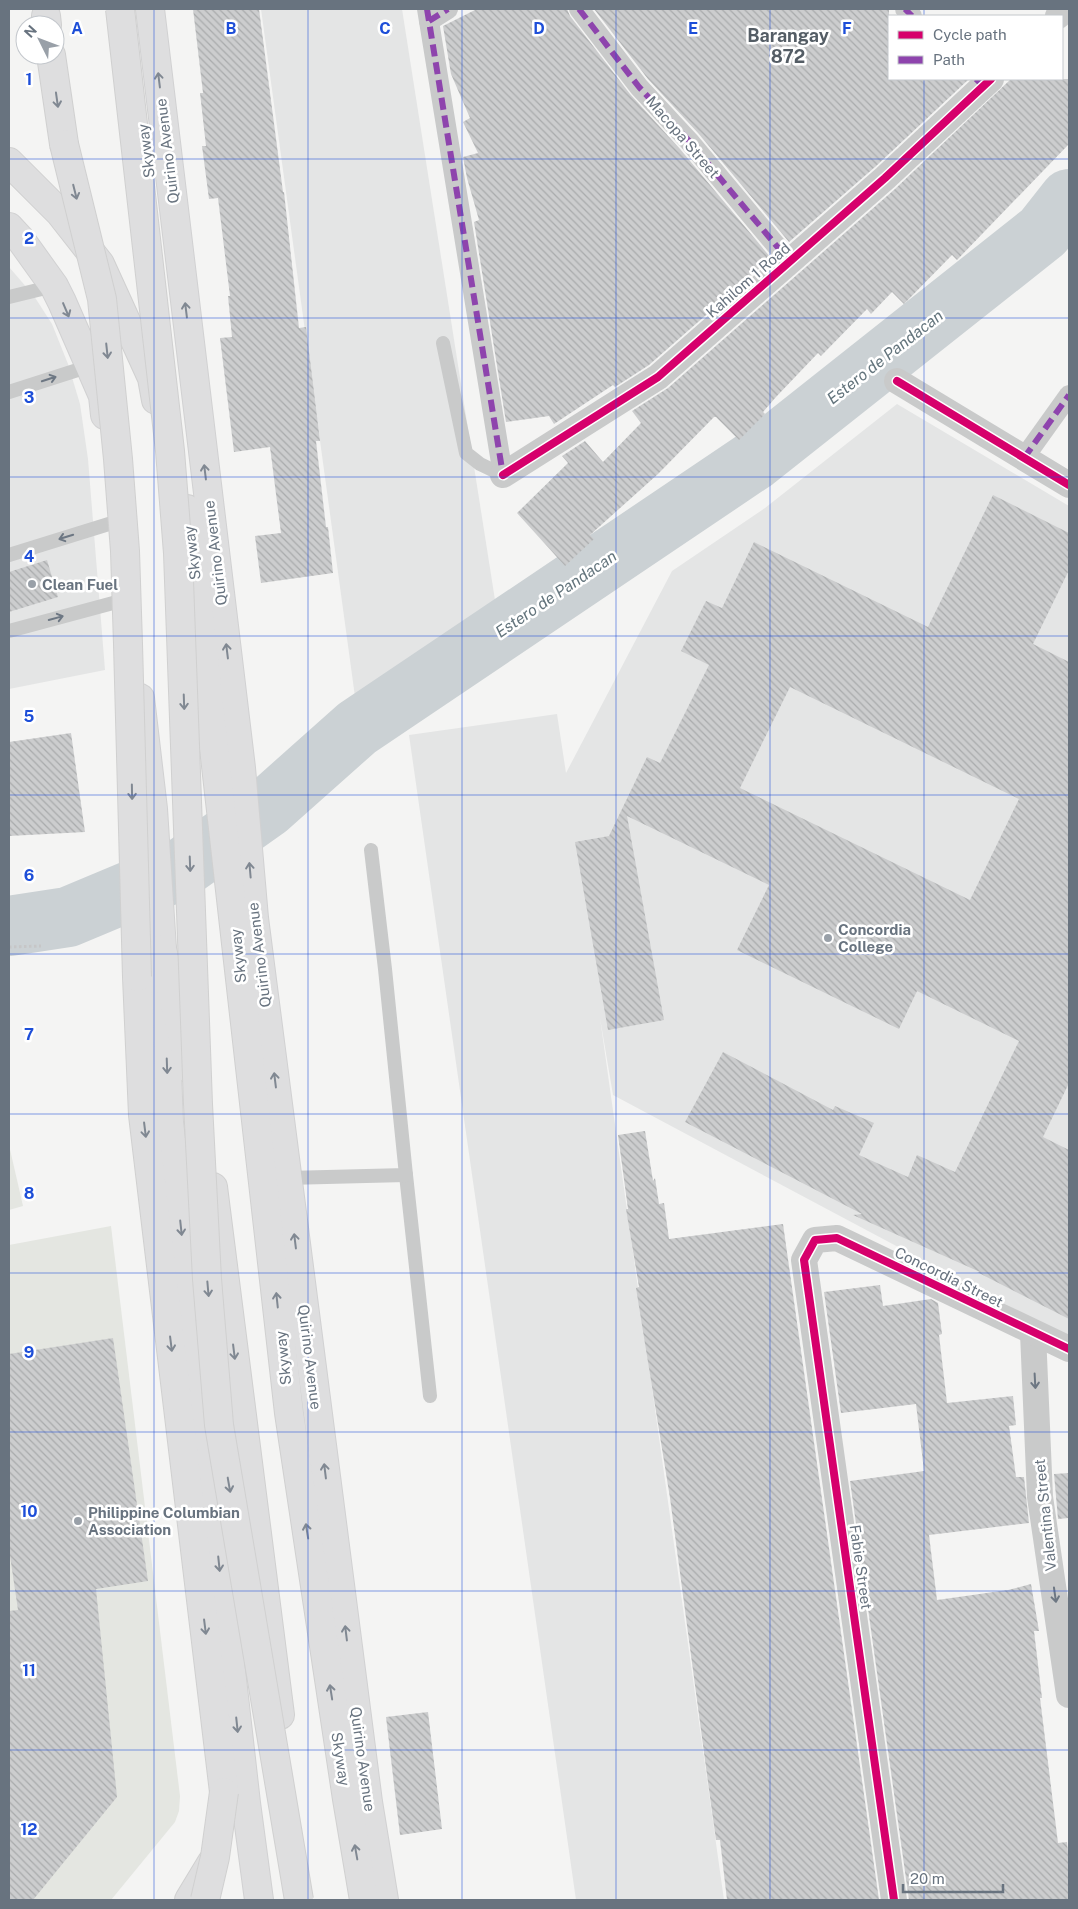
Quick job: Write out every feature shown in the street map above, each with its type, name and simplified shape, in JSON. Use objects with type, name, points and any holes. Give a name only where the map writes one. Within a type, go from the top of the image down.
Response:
[{"type":"main road","name":"Skyway","points":[[120,9],[170,451],[178,553],[198,1104],[207,1279],[219,1425],[299,1900]]},
{"type":"main road","name":"Skyway","points":[[129,9],[229,770],[289,1413],[364,1900]]},
{"type":"main road","name":"Quirino Avenue","points":[[150,9],[229,770],[254,918],[368,1802],[384,1900]]},
{"type":"main road","points":[[52,65],[64,144],[102,299],[118,459],[126,579],[137,977],[143,1116],[224,1792],[215,1857],[205,1900]]},
{"type":"main road","points":[[9,162],[60,213],[100,264],[152,378],[182,577],[229,770]]},
{"type":"main road","points":[[9,227],[21,240],[54,286],[103,396],[112,523],[128,598],[153,809],[162,948],[169,1122],[242,1768],[259,1900]]},
{"type":"main road","points":[[162,948],[208,1147],[292,1805],[290,1864],[285,1900]]},
{"type":"main road","points":[[199,1900],[227,1842],[242,1768]]},
{"type":"main road","points":[[189,1900],[215,1857]]},
{"type":"street","points":[[448,9],[428,15],[503,475]]},
{"type":"street","name":"Macopa Street","points":[[579,9],[639,87],[689,141],[790,262]]},
{"type":"street","name":"Kahilom 1 Road","points":[[503,475],[658,377],[885,178],[983,81]]},
{"type":"street","points":[[897,381],[1069,485]]},
{"type":"street","points":[[1024,458],[1069,395]]},
{"type":"street","name":"Concordia Street","points":[[815,1240],[836,1238],[1069,1349]]},
{"type":"street","name":"Fabie Street","points":[[815,1240],[804,1260],[894,1900]]},
{"type":"street","name":"Valentina Street","points":[[1033,1333],[1040,1497],[1069,1695]]},
{"type":"lane","points":[[9,298],[54,286]]},
{"type":"lane","points":[[443,343],[466,453],[480,464],[503,475]]},
{"type":"lane","points":[[9,392],[90,366]]},
{"type":"lane","points":[[9,555],[112,523]]},
{"type":"lane","points":[[9,631],[128,598]]},
{"type":"lane","points":[[371,850],[430,1396]]},
{"type":"lane","points":[[287,1178],[406,1175]]},
{"type":"path","points":[[9,947],[41,946]]},
{"type":"shaded area","points":[[261,9],[402,9],[498,619],[356,704]]},
{"type":"shaded area","points":[[9,267],[34,296],[52,324],[68,364],[80,404],[88,459],[105,670],[9,689]]},
{"type":"shaded area","name":"Concordia College","points":[[897,404],[1069,506],[1069,1338],[613,1095],[600,1018],[724,1900],[576,1900],[409,735],[557,714],[566,773],[672,571],[765,508]]},
{"type":"shaded area","points":[[9,1145],[23,1206],[9,1210]]},
{"type":"shaded area","name":"Philippine Columbian Association","points":[[111,1226],[180,1796],[179,1811],[175,1822],[111,1900],[9,1900],[9,1245]]},
{"type":"building","points":[[193,9],[259,9],[284,192],[299,328],[306,327],[320,441],[316,441],[333,573],[261,583],[255,536],[281,533],[270,447],[234,452],[220,338],[232,337],[228,296],[230,296],[218,198],[209,199],[202,146],[206,146],[200,93],[203,93]]},
{"type":"building","points":[[477,9],[567,9],[570,16],[630,94],[680,149],[771,258],[649,365],[615,387],[613,385],[554,424],[549,416],[506,422],[474,222],[479,220],[463,157],[478,153],[463,122],[470,118],[451,74],[443,26]]},
{"type":"building","points":[[594,9],[889,9],[888,80],[968,80],[875,167],[789,242],[698,133],[648,79]]},
{"type":"building","points":[[1069,79],[1069,144],[957,260],[952,255],[904,304],[892,292],[871,314],[867,309],[821,356],[818,353],[776,397],[763,412],[765,414],[739,440],[714,417],[658,474],[590,535],[594,539],[565,566],[517,513],[568,463],[562,456],[585,441],[603,462],[641,423],[632,411],[668,388],[895,189],[1010,80]]},
{"type":"building","points":[[993,495],[1069,533],[1069,570],[1033,644],[1069,662],[1069,1083],[1043,1137],[1069,1150],[1069,1319],[977,1272],[980,1272],[853,1215],[862,1214],[685,1122],[723,1052],[833,1110],[835,1106],[874,1123],[859,1155],[908,1177],[917,1155],[955,1172],[1019,1041],[917,991],[899,1029],[737,950],[769,885],[627,816],[664,1020],[608,1030],[575,842],[609,836],[647,757],[660,763],[709,665],[681,651],[706,601],[722,608],[754,542],[928,627]],"holes":[[[790,687],[1019,799],[970,900],[740,788]]]},
{"type":"building","name":"Clean Fuel","points":[[47,560],[58,597],[9,612],[9,572]]},
{"type":"building","points":[[71,733],[85,832],[9,836],[9,742]]},
{"type":"building","points":[[645,1131],[653,1181],[655,1178],[659,1204],[664,1203],[669,1239],[783,1224],[879,1900],[727,1900],[720,1840],[716,1840],[670,1498],[636,1288],[639,1287],[626,1209],[628,1209],[618,1135]]},
{"type":"building","points":[[880,1285],[883,1306],[931,1299],[938,1303],[942,1334],[939,1335],[947,1403],[1013,1396],[1016,1425],[1009,1426],[1016,1477],[1024,1477],[1029,1523],[929,1535],[937,1600],[1008,1590],[1031,1584],[1039,1631],[1034,1631],[1042,1698],[1040,1698],[1058,1843],[1067,1842],[1069,1900],[909,1900],[850,1481],[924,1471],[916,1404],[841,1413],[824,1292]]},
{"type":"building","name":"Philippine Columbian Association","points":[[113,1338],[148,1581],[96,1589],[117,1797],[33,1900],[9,1900],[9,1611],[18,1610],[9,1549],[9,1354]]},
{"type":"building","points":[[1069,1473],[1069,1518],[1058,1519],[1054,1474]]},
{"type":"building","points":[[428,1712],[442,1829],[400,1835],[386,1717]]},
{"type":"waterway","name":"Estero de Pandacan","points":[[9,926],[68,917],[178,871],[267,808],[357,728],[755,460],[1043,232],[1069,199]]},
{"type":"marked path","points":[[427,9],[503,475]]},
{"type":"marked path","points":[[429,21],[448,9]]},
{"type":"marked path","points":[[579,9],[639,87],[689,141],[790,262]]},
{"type":"marked path","points":[[905,9],[911,15]]},
{"type":"marked path","points":[[977,80],[983,86]]},
{"type":"marked path","points":[[1024,458],[1069,395]]},
{"type":"cycle path","points":[[503,475],[658,377],[885,178],[990,80]]},
{"type":"cycle path","points":[[897,381],[1069,485]]},
{"type":"cycle path","points":[[894,1900],[804,1260],[815,1240],[837,1238],[1069,1349]]},
{"type":"place","name":"Clean Fuel","points":[[32,584]]},
{"type":"place","name":"Concordia College","points":[[828,938]]},
{"type":"place","name":"Philippine Columbian Association","points":[[78,1521]]},
{"type":"district","name":"Barangay 872","points":[[788,45]]}]
